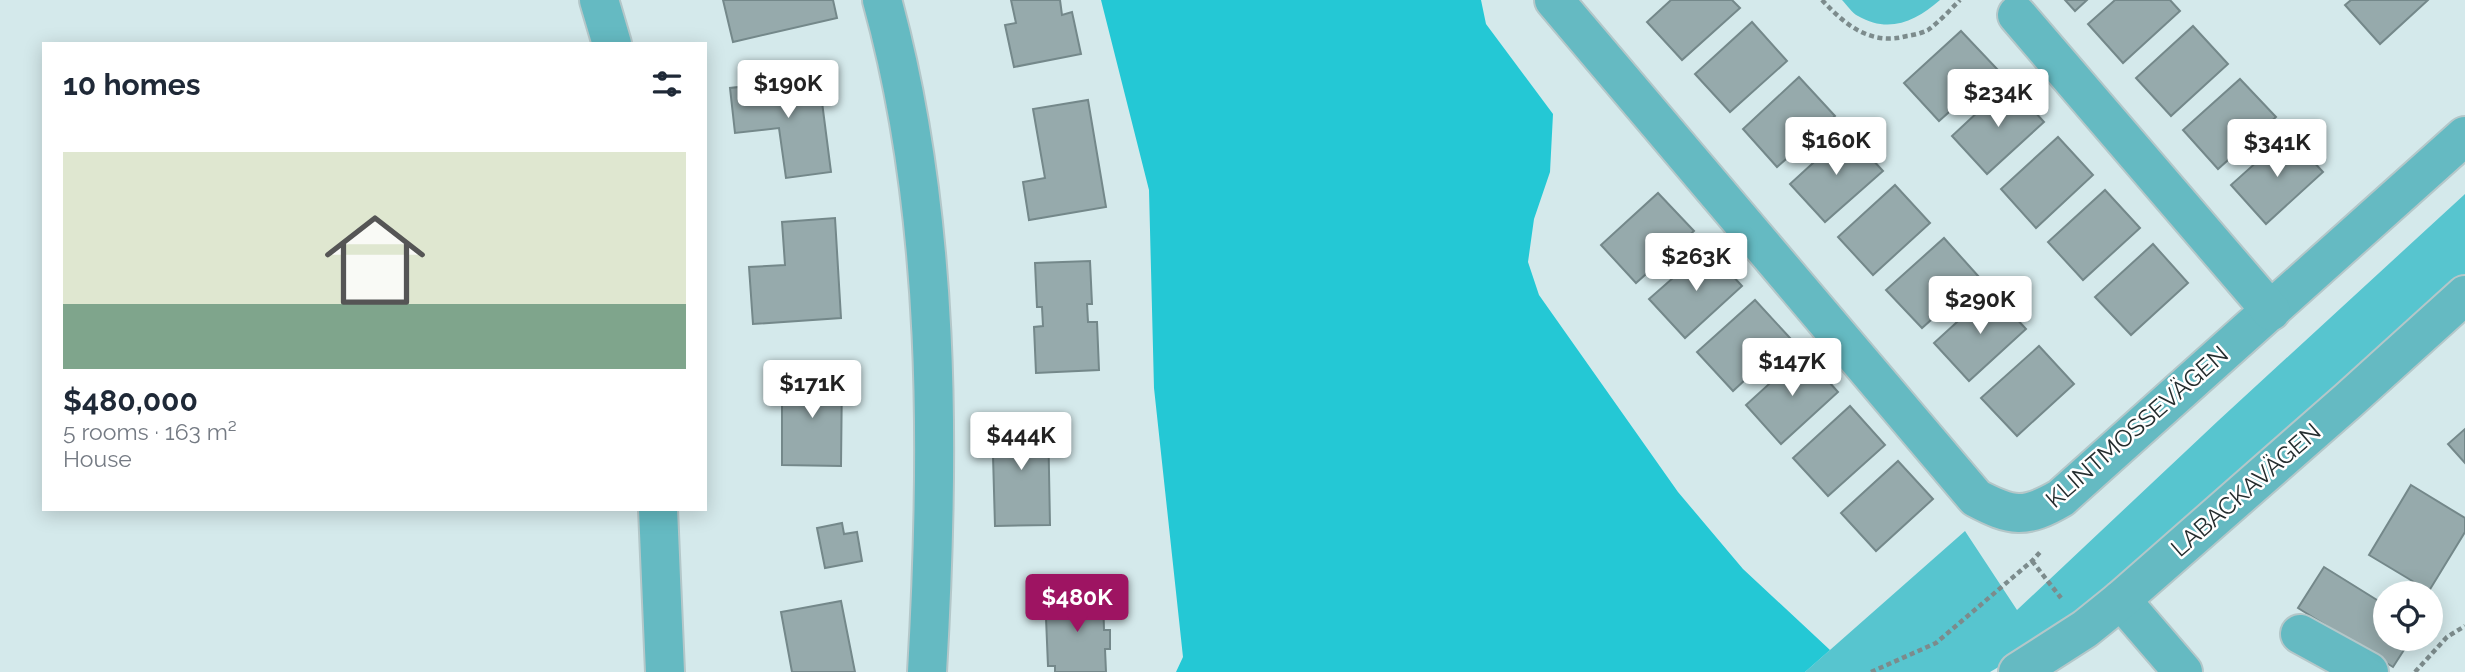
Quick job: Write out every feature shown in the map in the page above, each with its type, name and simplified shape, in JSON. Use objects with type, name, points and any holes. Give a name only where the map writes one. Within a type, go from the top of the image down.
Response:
[{"type":"street","points":[[599,0],[611,42]]},
{"type":"street","points":[[882,0],[910,125],[925,232],[933,377],[932,586],[927,672]]},
{"type":"street","name":"KLINTMOSSEVÄGEN","points":[[1554,0],[1976,498],[2005,513],[2040,510],[2061,498],[2465,136]]},
{"type":"street","points":[[2017,15],[2271,311]]},
{"type":"street","name":"LABACKAVÄGEN","points":[[2018,672],[2085,629],[2121,600],[2350,400],[2465,295]]},
{"type":"street","points":[[657,511],[665,672]]},
{"type":"street","points":[[2121,600],[2182,672]]},
{"type":"street","points":[[2300,634],[2369,672]]},
{"type":"path","points":[[1822,0],[1835,15],[1860,33],[1878,39],[1898,39],[1926,31],[1960,0]]},
{"type":"path","points":[[1871,672],[1936,643],[2032,561],[2054,536],[2040,510]]},
{"type":"path","points":[[2415,672],[2446,638],[2465,626]]},
{"type":"shaded area","points":[[1101,0],[1481,0],[1486,24],[1553,114],[1550,172],[1534,219],[1528,262],[1539,295],[1678,492],[1743,569],[1830,650],[1805,672],[1176,672],[1183,657],[1154,388],[1149,190]]},
{"type":"shaded area","points":[[1842,0],[1940,0],[1912,19],[1902,23],[1881,24],[1858,16]]},
{"type":"shaded area","points":[[2465,194],[2465,289],[2142,564],[2026,651],[1990,672],[1805,672],[1965,531],[2017,610]]},
{"type":"building","points":[[723,0],[833,0],[837,18],[733,42]]},
{"type":"building","points":[[1011,0],[1060,0],[1062,15],[1072,12],[1081,54],[1014,67],[1005,25],[1016,23]]},
{"type":"building","points":[[1671,0],[1732,0],[1740,8],[1682,60],[1647,22]]},
{"type":"building","points":[[2065,0],[2087,0],[2075,11]]},
{"type":"building","points":[[2115,0],[2170,0],[2180,11],[2123,63],[2088,24]]},
{"type":"building","points":[[2351,0],[2428,0],[2380,44],[2345,5]]},
{"type":"building","points":[[1752,22],[1787,61],[1730,112],[1695,74]]},
{"type":"building","points":[[2193,26],[2228,64],[2171,116],[2136,78]]},
{"type":"building","points":[[1961,31],[1997,69],[1939,121],[1904,83]]},
{"type":"building","points":[[818,71],[831,172],[786,178],[779,128],[735,133],[730,88],[774,83],[773,77]]},
{"type":"building","points":[[1799,77],[1835,116],[1777,167],[1743,129]]},
{"type":"building","points":[[2240,79],[2276,117],[2218,169],[2183,130]]},
{"type":"building","points":[[2009,83],[2044,122],[1987,174],[1952,136]]},
{"type":"building","points":[[1088,100],[1106,207],[1029,220],[1023,182],[1045,178],[1033,109]]},
{"type":"building","points":[[1847,132],[1883,171],[1825,222],[1790,184]]},
{"type":"building","points":[[2288,134],[2323,172],[2266,224],[2231,185]]},
{"type":"building","points":[[2058,137],[2093,175],[2036,228],[2001,189]]},
{"type":"building","points":[[1895,185],[1930,223],[1873,275],[1838,237]]},
{"type":"building","points":[[2105,190],[2140,228],[2083,280],[2048,242]]},
{"type":"building","points":[[1658,193],[1694,231],[1636,283],[1601,245]]},
{"type":"building","points":[[835,218],[841,318],[753,324],[749,267],[785,265],[782,222]]},
{"type":"building","points":[[1944,238],[1979,277],[1922,328],[1886,290]]},
{"type":"building","points":[[2153,244],[2188,283],[2131,335],[2095,297]]},
{"type":"building","points":[[1707,248],[1742,286],[1685,338],[1649,299]]},
{"type":"building","points":[[1090,261],[1092,304],[1087,304],[1088,322],[1097,322],[1099,370],[1036,373],[1034,327],[1043,326],[1042,307],[1037,307],[1035,263]]},
{"type":"building","points":[[1991,291],[2026,329],[1969,381],[1934,343]]},
{"type":"building","points":[[1755,300],[1790,338],[1733,391],[1697,352]]},
{"type":"building","points":[[2039,346],[2074,384],[2017,436],[1981,398]]},
{"type":"building","points":[[1803,353],[1838,392],[1781,444],[1746,405]]},
{"type":"building","points":[[782,375],[842,375],[841,466],[782,465]]},
{"type":"building","points":[[1850,406],[1885,445],[1828,496],[1793,458]]},
{"type":"building","points":[[1048,418],[1050,525],[995,526],[992,420]]},
{"type":"building","points":[[2465,429],[2465,463],[2448,444]]},
{"type":"building","points":[[1898,461],[1933,499],[1876,551],[1841,513]]},
{"type":"building","points":[[2411,485],[2465,518],[2465,532],[2435,581],[2412,581],[2369,555]]},
{"type":"building","points":[[842,523],[844,534],[857,532],[862,561],[825,568],[817,528]]},
{"type":"building","points":[[2324,567],[2373,598],[2373,651],[2403,651],[2393,667],[2298,608]]},
{"type":"building","points":[[1103,594],[1104,630],[1110,630],[1110,649],[1105,649],[1106,672],[1055,672],[1055,666],[1048,666],[1046,618],[1052,618],[1051,596]]},
{"type":"building","points":[[841,601],[855,672],[792,672],[781,612]]}]
